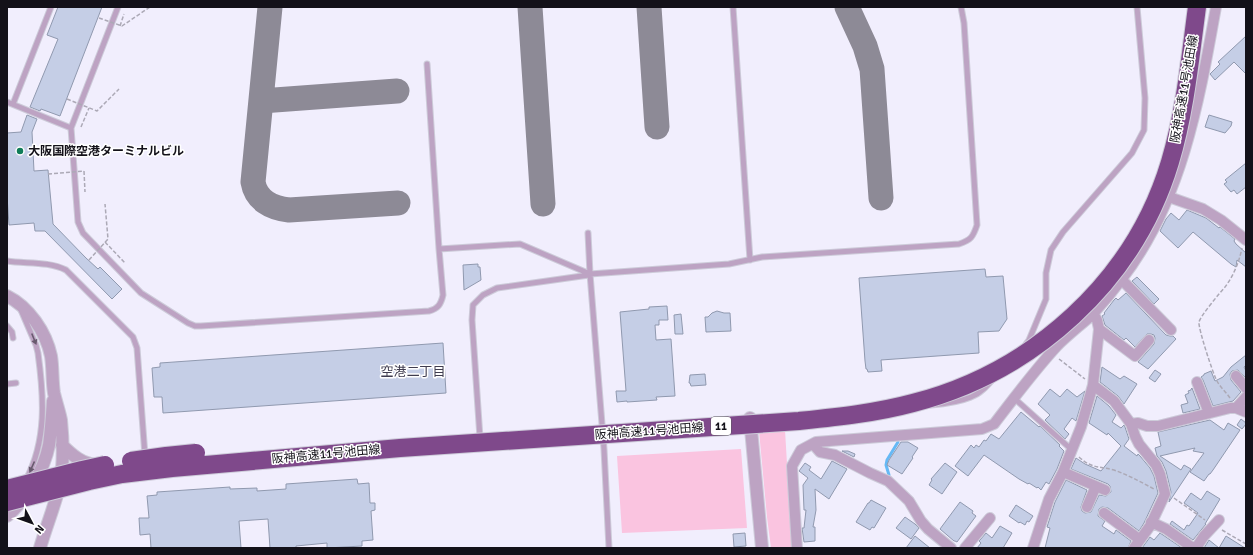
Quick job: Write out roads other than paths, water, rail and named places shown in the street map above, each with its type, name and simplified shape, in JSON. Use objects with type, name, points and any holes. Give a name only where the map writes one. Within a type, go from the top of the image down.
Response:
[{"type":"highway","name":"阪神高速11号池田線","points":[[7,489],[82,470],[121,462],[166,456],[330,441],[797,409],[890,396],[954,377],[1007,351],[1053,319],[1087,284],[1116,247],[1130,225],[1146,193],[1158,160],[1168,123],[1185,7]]},
{"type":"highway","name":"阪神高速11号池田線","points":[[7,503],[109,477],[172,468],[408,448],[799,421],[892,408],[913,403],[959,388],[996,371],[1013,361],[1061,327],[1096,293],[1127,254],[1156,199],[1170,163],[1181,120],[1197,7]]},
{"type":"street","points":[[797,548],[792,466],[801,450],[816,442],[982,429],[994,424],[1052,352],[1093,313],[1122,280],[1142,251],[1169,197],[1176,179],[1190,133],[1204,76],[1216,7]]},
{"type":"street","points":[[1169,197],[1202,209],[1221,220],[1245,239]]},
{"type":"street","points":[[1122,280],[1171,330]]},
{"type":"street","points":[[7,296],[29,314],[38,326],[48,346],[52,366],[54,392],[49,445],[45,460],[32,485],[7,516]]},
{"type":"street","points":[[1034,548],[1049,499],[1063,472],[1072,450],[1085,414],[1093,385],[1099,329],[1097,320],[1093,313]]},
{"type":"street","points":[[1099,329],[1135,356],[1149,340]]},
{"type":"street","points":[[1236,376],[1246,388]]},
{"type":"street","points":[[1198,382],[1210,413]]},
{"type":"street","points":[[1093,385],[1114,402],[1131,424],[1139,444],[1156,464],[1160,474],[1164,494],[1151,522],[1137,544],[1104,514]]},
{"type":"street","points":[[40,548],[60,484],[62,445],[61,419],[54,392]]},
{"type":"street","points":[[1236,408],[1246,397]]},
{"type":"street","points":[[1131,424],[1138,423],[1147,426],[1158,426],[1225,409],[1236,408],[1246,412]]},
{"type":"street","points":[[32,485],[60,476],[108,466],[755,418],[762,548]]},
{"type":"street","points":[[813,444],[820,452],[836,455],[888,481],[909,501],[921,521],[928,529],[951,548]]},
{"type":"street","points":[[62,445],[80,460],[91,464],[108,466]]},
{"type":"street","points":[[1063,472],[1100,488],[1087,507]]},
{"type":"street","points":[[965,548],[990,518]]},
{"type":"street","points":[[1196,548],[1218,520]]},
{"type":"street","points":[[1151,522],[1193,548]]},
{"type":"lane","points":[[14,104],[51,7]]},
{"type":"lane","points":[[118,7],[71,128],[78,222],[83,233],[141,293],[195,326],[429,311],[435,309],[442,301],[443,295],[427,64]]},
{"type":"lane","points":[[732,7],[750,260]]},
{"type":"lane","points":[[480,438],[472,320],[473,305],[483,295],[498,288],[590,274],[729,264],[762,257],[959,244],[968,241],[974,234],[977,225],[964,30],[961,7]]},
{"type":"lane","points":[[813,414],[942,404],[972,397],[984,388],[1029,340],[1046,299],[1046,273],[1051,250],[1063,232],[1132,153],[1144,130],[1145,98],[1137,7]]},
{"type":"lane","points":[[7,102],[71,128]]},
{"type":"lane","points":[[588,233],[609,548]]},
{"type":"lane","points":[[439,249],[520,244],[590,274]]},
{"type":"lane","points":[[7,261],[48,265],[61,267],[66,270],[133,337],[137,348],[146,463]]},
{"type":"lane","points":[[7,503],[19,490],[30,472],[37,455],[42,430],[38,353],[18,304]]},
{"type":"lane","points":[[7,326],[12,332],[14,338]]},
{"type":"lane","points":[[7,384],[16,383]]},
{"type":"lane","points":[[1014,398],[1072,450]]},
{"type":"waterway","points":[[889,475],[886,465],[887,460],[898,442]]},
{"type":"place","name":"大阪国際空港ターミナルビル","points":[[20,151]]},
{"type":"district","name":"空港二丁目","points":[[413,371]]}]
